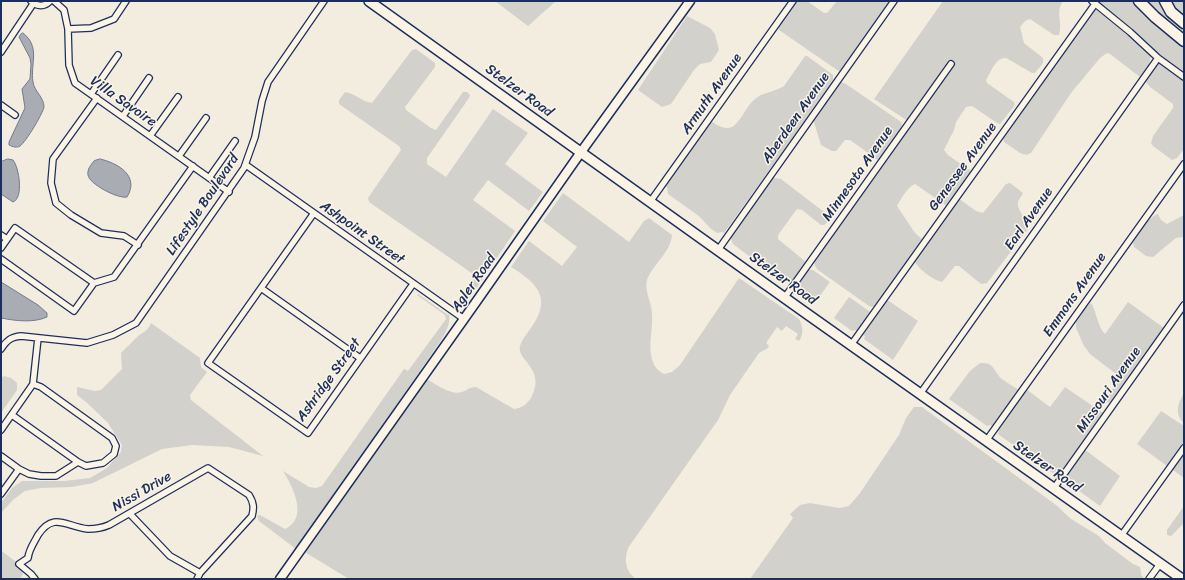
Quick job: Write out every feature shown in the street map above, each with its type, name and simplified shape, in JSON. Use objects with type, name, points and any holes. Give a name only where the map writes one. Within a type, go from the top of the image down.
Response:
[{"type":"highway","points":[[1139,1],[1155,17],[1184,41]]},
{"type":"highway","points":[[1165,1],[1171,12],[1184,23]]},
{"type":"main road","name":"Stelzer Road","points":[[369,1],[784,298],[1182,579]]},
{"type":"main road","name":"Agler Road","points":[[280,579],[464,320],[580,152],[690,1]]},
{"type":"street","points":[[1,52],[32,2],[40,6],[47,4],[50,1]]},
{"type":"street","name":"Villa Savoire","points":[[54,1],[64,10],[68,29],[69,65],[75,83],[229,192]]},
{"type":"street","points":[[68,29],[91,28],[114,18],[126,1]]},
{"type":"street","name":"Lifestyle Boulevard","points":[[1,349],[12,337],[21,336],[87,343],[113,335],[136,323],[229,192],[246,165],[255,137],[262,101],[268,82],[324,1]]},
{"type":"street","name":"Armuth Avenue","points":[[650,202],[793,1]]},
{"type":"street","name":"Aberdeen Avenue","points":[[718,250],[894,1]]},
{"type":"street","points":[[1094,2],[1158,58],[1184,77]]},
{"type":"street","name":"Genessee Avenue","points":[[851,345],[1094,2]]},
{"type":"street","points":[[91,94],[118,55]]},
{"type":"street","name":"Earl Avenue","points":[[920,394],[1158,58]]},
{"type":"street","name":"Minnesota Avenue","points":[[784,298],[951,64]]},
{"type":"street","points":[[123,116],[149,78]]},
{"type":"street","points":[[150,136],[178,97]]},
{"type":"street","points":[[97,98],[53,159],[51,183],[56,203],[71,215],[101,233],[124,236],[138,245]]},
{"type":"street","points":[[1,105],[15,115]]},
{"type":"street","points":[[180,156],[206,118]]},
{"type":"street","points":[[209,178],[235,141]]},
{"type":"street","name":"Emmons Avenue","points":[[986,440],[1184,164]]},
{"type":"street","name":"Ashpoint Street","points":[[246,165],[464,320]]},
{"type":"street","points":[[1,259],[74,311],[94,283],[114,277],[193,166]]},
{"type":"street","points":[[314,213],[261,288],[360,358]]},
{"type":"street","points":[[1,248],[15,228],[94,283]]},
{"type":"street","points":[[1,235],[7,239]]},
{"type":"street","name":"Ashridge Street","points":[[261,288],[208,363],[308,433],[414,284]]},
{"type":"street","name":"Missouri Avenue","points":[[1054,488],[1184,305]]},
{"type":"street","points":[[1,430],[32,384],[38,338]]},
{"type":"street","points":[[12,415],[78,462],[86,466],[103,463],[114,454],[116,446],[112,438],[41,387],[32,384]]},
{"type":"street","points":[[1121,536],[1184,448]]},
{"type":"street","points":[[1,456],[19,469],[29,474],[40,476],[56,476],[78,462]]},
{"type":"street","name":"Nissi Drive","points":[[35,579],[19,564],[28,558],[29,550],[44,526],[50,522],[56,521],[87,529],[98,529],[130,514],[208,468],[249,495],[253,501],[254,508],[252,516],[198,576]]},
{"type":"street","points":[[1,494],[19,469]]},
{"type":"street","points":[[130,514],[170,556],[198,576]]},
{"type":"street","points":[[1149,579],[1160,564]]},
{"type":"shaded area","points":[[495,1],[556,1],[528,26]]},
{"type":"shaded area","points":[[796,1],[807,1],[824,13],[827,13],[837,1],[891,1],[840,72],[779,30],[778,26]]},
{"type":"shaded area","points":[[943,1],[1063,1],[1059,13],[1060,31],[1059,35],[1054,35],[1030,19],[1025,21],[1020,27],[1024,43],[1043,58],[1043,63],[1035,73],[1032,73],[1006,58],[1002,58],[994,66],[986,80],[987,83],[1014,102],[1015,105],[1000,124],[972,106],[966,107],[956,122],[954,130],[944,150],[948,155],[971,171],[947,206],[915,184],[904,194],[897,206],[915,233],[922,239],[877,305],[872,307],[818,270],[814,261],[953,64],[950,61],[908,121],[874,99]]},
{"type":"shaded area","points":[[1097,1],[1131,1],[1155,26],[1184,48],[1184,73],[1152,49],[1119,18]]},
{"type":"shaded area","points":[[1145,1],[1161,1],[1184,26],[1184,34],[1165,20]]},
{"type":"shaded area","points":[[1169,1],[1184,1],[1184,17],[1175,9]]},
{"type":"shaded area","points":[[1099,9],[1117,23],[1151,56],[1149,64],[1140,77],[1107,53],[1100,58],[1071,93],[1031,153],[1026,155],[1020,153],[1004,142],[1003,137],[1095,10]]},
{"type":"shaded area","points":[[687,16],[710,28],[715,34],[719,50],[711,62],[700,64],[694,70],[671,104],[662,107],[638,90]]},
{"type":"shaded area","points":[[23,33],[32,44],[34,56],[32,75],[33,82],[44,103],[44,107],[38,121],[26,139],[20,146],[15,147],[9,145],[9,142],[25,108],[22,89],[30,79],[30,58],[19,37]]},
{"type":"shaded area","points":[[416,49],[435,63],[435,67],[405,107],[406,110],[436,130],[463,92],[467,92],[470,95],[427,158],[427,164],[446,177],[493,109],[528,133],[505,164],[543,192],[529,211],[488,180],[473,200],[515,231],[471,296],[458,307],[454,307],[476,276],[369,202],[368,198],[401,150],[399,146],[339,104],[339,100],[345,92],[372,103],[412,50]]},
{"type":"shaded area","points":[[805,56],[833,75],[833,82],[724,233],[717,233],[700,217],[668,194],[667,187],[664,186],[711,121],[727,128],[733,127],[755,99],[784,86]]},
{"type":"shaded area","points":[[1157,63],[1161,63],[1184,79],[1184,149],[1177,158],[1172,160],[1151,143],[1153,136],[1173,108],[1173,104],[1150,87],[1144,80]]},
{"type":"shaded area","points":[[841,82],[901,122],[901,130],[879,161],[850,140],[845,140],[836,151],[832,151],[821,145],[813,119],[837,83]]},
{"type":"shaded area","points":[[8,159],[13,160],[19,175],[18,195],[13,202],[1,194],[1,162]]},
{"type":"shaded area","points":[[100,159],[120,167],[129,177],[131,183],[127,197],[117,196],[104,190],[93,183],[90,179],[88,171],[90,167],[94,161]]},
{"type":"shaded area","points":[[774,178],[781,179],[828,215],[830,219],[824,225],[821,225],[802,210],[797,209],[778,235],[778,239],[806,262],[790,283],[783,282],[733,244],[729,238],[768,180]]},
{"type":"shaded area","points":[[1010,183],[1023,193],[1018,201],[1018,205],[1027,222],[1028,229],[987,283],[981,284],[959,266],[955,266],[942,282],[930,277],[919,267],[914,260],[958,198],[976,211],[983,213],[1006,184]]},
{"type":"shaded area","points":[[563,193],[629,242],[644,221],[649,218],[672,235],[669,247],[653,269],[646,284],[652,314],[650,344],[653,363],[664,374],[672,372],[680,365],[739,278],[799,319],[802,327],[802,336],[799,341],[795,339],[798,334],[786,326],[782,331],[777,327],[766,343],[769,346],[768,348],[759,353],[730,395],[718,420],[628,548],[626,565],[632,576],[636,579],[349,579],[303,551],[427,379],[444,389],[458,393],[476,387],[514,409],[524,406],[531,398],[535,388],[535,380],[530,366],[522,356],[520,346],[538,315],[541,306],[541,298],[534,284],[511,267],[529,241],[562,266],[577,247],[543,221]]},
{"type":"shaded area","points":[[1158,214],[1161,220],[1167,224],[1184,215],[1184,238],[1176,238],[1153,257],[1146,256],[1134,247],[1133,243],[1147,222]]},
{"type":"shaded area","points":[[808,270],[813,270],[830,282],[814,304],[797,292],[798,289],[795,286]]},
{"type":"shaded area","points":[[1,282],[38,305],[47,313],[47,317],[25,321],[1,318]]},
{"type":"shaded area","points":[[418,294],[448,315],[449,314],[449,322],[446,332],[296,549],[259,521],[257,516],[260,515],[285,529],[292,524],[296,518],[298,510],[297,502],[291,485],[283,471],[309,487],[316,488],[322,486],[404,369],[408,371],[446,319],[445,315],[417,295]]},
{"type":"shaded area","points":[[849,297],[870,313],[857,331],[852,331],[834,318]]},
{"type":"shaded area","points":[[886,299],[918,321],[893,360],[864,339],[865,336],[862,334]]},
{"type":"shaded area","points":[[1128,302],[1164,328],[1110,402],[1104,403],[1120,377],[1090,354],[1084,346],[1076,328],[1076,322],[1086,307],[1091,303],[1100,327],[1105,334]]},
{"type":"shaded area","points":[[151,323],[200,358],[201,367],[207,372],[190,395],[191,400],[263,456],[229,447],[192,445],[162,449],[93,483],[72,487],[41,488],[25,491],[14,499],[1,513],[1,503],[12,488],[22,481],[64,481],[90,478],[107,468],[121,452],[122,445],[108,423],[77,395],[77,387],[95,391],[101,390],[122,369],[121,353],[137,337],[147,330]]},
{"type":"shaded area","points":[[980,363],[985,363],[991,366],[1002,379],[1019,390],[992,426],[987,426],[949,399],[970,371]]},
{"type":"shaded area","points":[[4,376],[11,378],[17,383],[17,390],[1,413],[1,378]]},
{"type":"shaded area","points":[[1065,387],[1103,413],[1059,474],[1057,472],[1054,474],[998,434],[999,431],[997,430],[1026,389],[1050,407]]},
{"type":"shaded area","points":[[1184,393],[1184,423],[1179,416],[1178,408]]},
{"type":"shaded area","points":[[914,407],[922,407],[1056,505],[1071,519],[1099,536],[1105,543],[1133,564],[1140,567],[1141,575],[1143,577],[1142,579],[750,579],[793,518],[790,514],[800,505],[810,503],[839,508],[849,506],[860,493],[899,435],[906,418]]},
{"type":"shaded area","points":[[1161,411],[1184,426],[1184,441],[1167,466],[1137,444]]},
{"type":"shaded area","points":[[1084,449],[1120,476],[1100,506],[1068,483],[1065,479],[1066,475]]},
{"type":"shaded area","points":[[1184,449],[1184,478],[1170,468]]},
{"type":"shaded area","points":[[1184,506],[1184,523],[1171,536],[1167,535],[1167,530]]},
{"type":"shaded area","points":[[1,550],[19,564],[23,574],[20,579],[1,578]]}]
